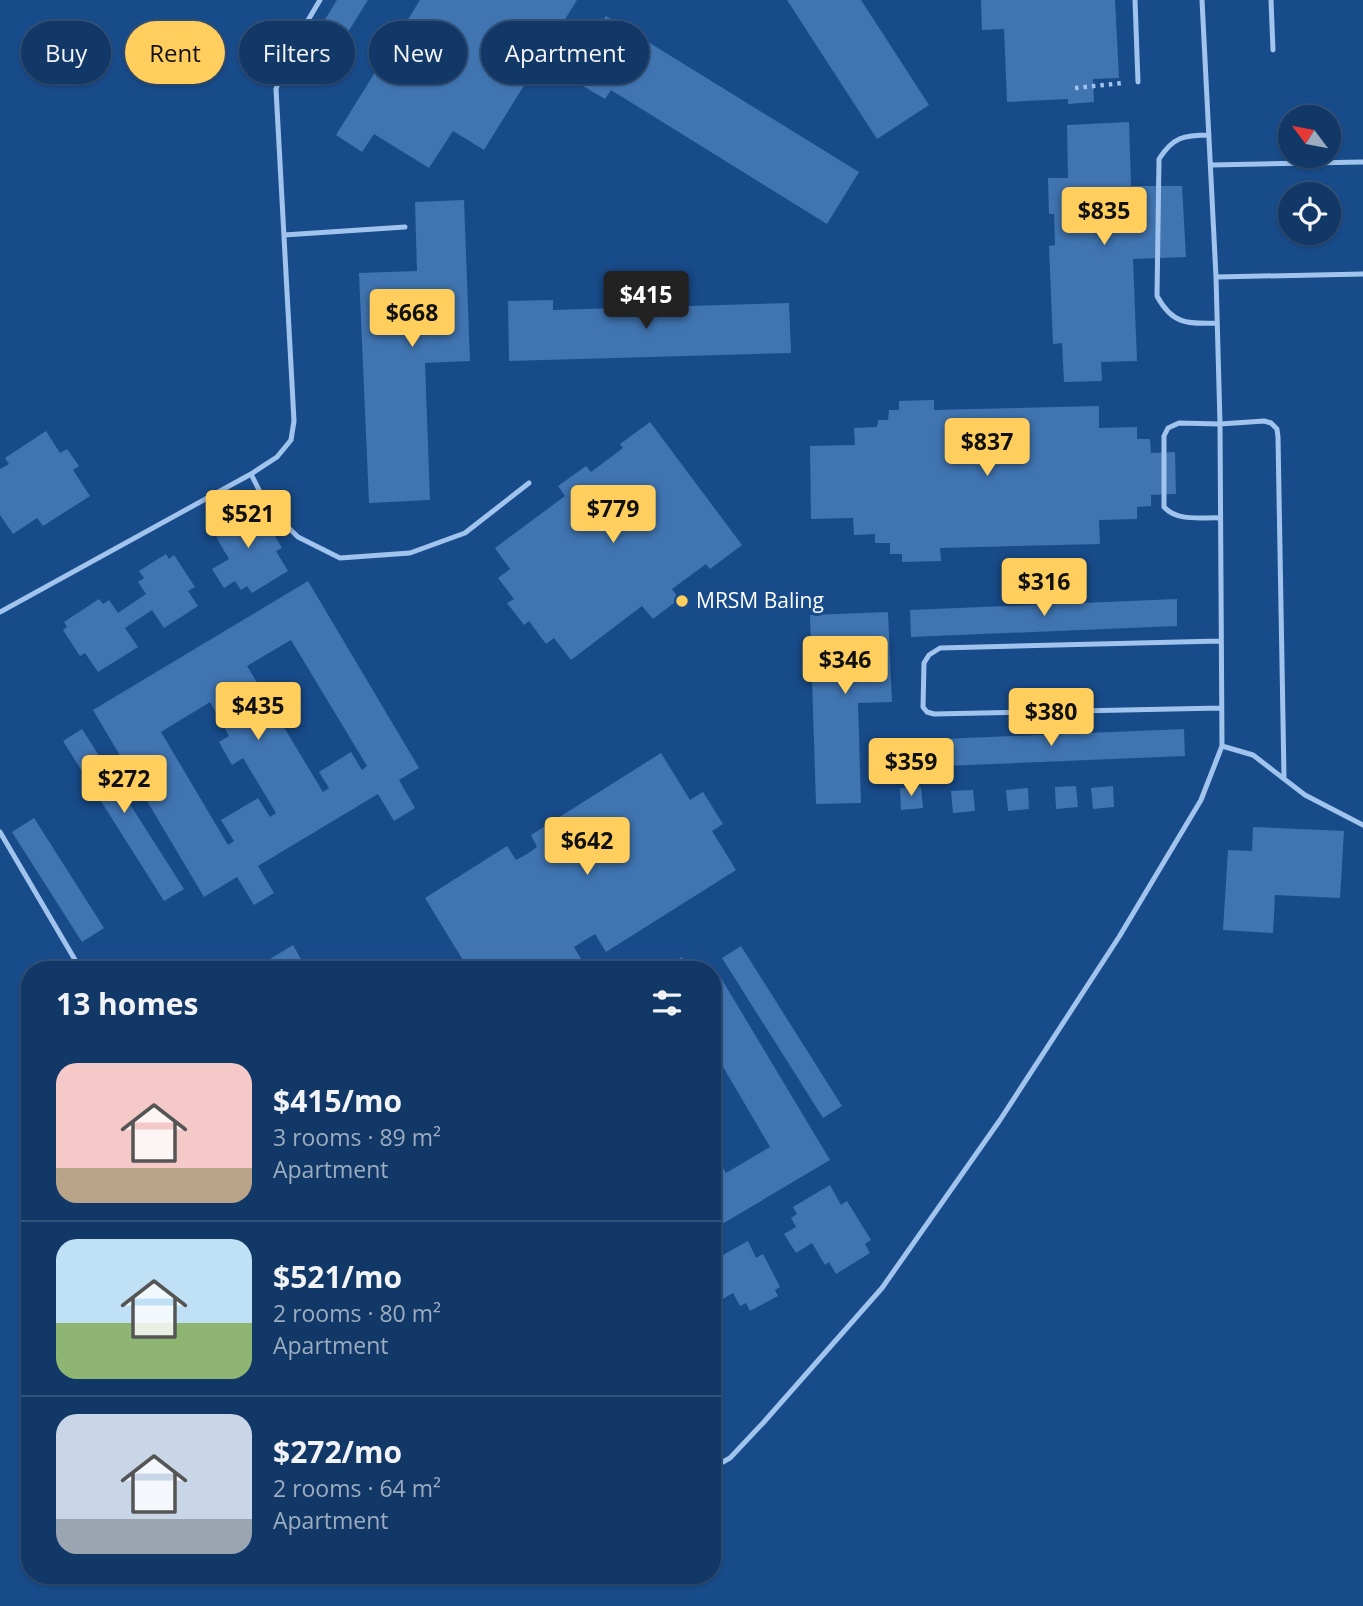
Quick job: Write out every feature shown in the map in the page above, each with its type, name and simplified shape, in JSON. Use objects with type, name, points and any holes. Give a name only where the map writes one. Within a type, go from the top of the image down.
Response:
[{"type":"lane","points":[[0,612],[251,474],[276,457],[291,439],[294,421],[276,89],[288,54],[320,0]]},
{"type":"lane","points":[[1135,0],[1138,82]]},
{"type":"lane","points":[[721,1463],[730,1458],[764,1423],[882,1288],[898,1266],[1000,1120],[1119,937],[1200,800],[1222,747],[1220,424],[1216,277],[1202,0]]},
{"type":"lane","points":[[1271,0],[1273,50]]},
{"type":"lane","points":[[1209,135],[1189,135],[1176,140],[1165,149],[1159,159],[1157,296],[1163,307],[1176,318],[1191,324],[1216,323]]},
{"type":"lane","points":[[1211,165],[1363,162]]},
{"type":"lane","points":[[284,236],[405,226]]},
{"type":"lane","points":[[1216,277],[1363,274]]},
{"type":"lane","points":[[1220,518],[1180,517],[1164,507],[1164,436],[1168,428],[1179,423],[1264,421],[1271,424],[1277,429],[1284,778]]},
{"type":"lane","points":[[251,474],[268,508],[298,537],[340,558],[410,553],[465,533],[529,483]]},
{"type":"lane","points":[[1220,641],[940,648],[929,655],[924,663],[923,707],[934,714],[1221,708]]},
{"type":"lane","points":[[1222,747],[1253,755],[1305,794],[1363,825]]},
{"type":"lane","points":[[0,832],[76,961]]},
{"type":"path","points":[[1075,88],[1138,82]]},
{"type":"building","points":[[337,0],[368,0],[355,21],[324,21]]},
{"type":"building","points":[[420,0],[577,0],[564,21],[481,21],[481,84],[525,84],[484,150],[453,131],[429,168],[374,134],[362,152],[336,135],[369,82],[467,84],[467,21],[407,21]]},
{"type":"building","points":[[787,0],[861,0],[929,105],[877,139]]},
{"type":"building","points":[[981,0],[1115,0],[1119,78],[1093,79],[1094,102],[1068,104],[1068,99],[1007,102],[1004,29],[982,30]]},
{"type":"building","points":[[649,43],[859,172],[827,224],[611,90],[605,99],[580,84],[649,84]]},
{"type":"building","points":[[1129,122],[1131,186],[1182,186],[1186,257],[1133,259],[1137,361],[1101,362],[1102,381],[1064,382],[1062,343],[1053,344],[1049,246],[1055,245],[1054,214],[1049,214],[1048,178],[1068,178],[1067,125]]},
{"type":"building","points":[[464,200],[470,361],[425,363],[430,500],[369,503],[359,273],[417,271],[415,202]]},
{"type":"building","points":[[553,300],[553,310],[789,303],[791,353],[509,361],[508,301]]},
{"type":"building","points":[[934,400],[934,410],[1099,406],[1099,428],[1137,427],[1137,439],[1150,439],[1151,453],[1175,452],[1176,494],[1151,495],[1151,506],[1137,507],[1137,519],[1099,520],[1100,544],[940,548],[941,561],[902,562],[902,554],[890,554],[890,543],[875,543],[875,534],[854,535],[853,518],[811,519],[810,446],[855,445],[854,428],[877,427],[878,420],[888,420],[889,410],[899,410],[899,401]]},
{"type":"building","points":[[650,422],[742,545],[710,569],[706,564],[672,589],[679,599],[653,619],[642,606],[571,660],[554,638],[546,644],[529,621],[524,625],[507,603],[514,599],[498,578],[510,569],[495,548],[565,496],[558,486],[586,466],[591,472],[623,448],[620,444]]},
{"type":"building","points":[[46,431],[60,453],[67,449],[79,466],[73,470],[90,496],[43,526],[37,518],[13,534],[0,515],[0,469],[9,464],[5,458]]},
{"type":"building","points":[[247,503],[253,512],[259,508],[282,548],[276,551],[288,571],[252,593],[247,586],[241,590],[235,581],[224,588],[212,569],[229,559],[216,537],[220,535],[213,524]]},
{"type":"building","points":[[166,554],[169,559],[174,555],[195,587],[188,591],[198,606],[164,628],[152,610],[125,628],[138,647],[98,672],[85,653],[80,656],[63,630],[67,627],[64,622],[99,599],[103,604],[109,600],[118,613],[146,594],[138,582],[144,578],[139,571]]},
{"type":"building","points":[[308,581],[419,768],[399,780],[415,808],[394,821],[378,794],[258,866],[274,893],[254,905],[237,877],[204,897],[93,710]],"holes":[[[291,640],[367,766],[362,770],[351,752],[319,772],[329,788],[323,792],[247,666]],[[210,702],[229,736],[219,742],[232,765],[243,758],[276,813],[270,817],[258,798],[221,820],[234,841],[228,845],[161,732]]]},
{"type":"building","points":[[1177,599],[1177,626],[911,637],[910,610]]},
{"type":"building","points":[[888,612],[892,702],[858,703],[861,803],[816,804],[810,615]]},
{"type":"building","points":[[82,729],[184,889],[164,901],[63,741]]},
{"type":"building","points":[[1184,729],[1185,756],[919,767],[918,740]]},
{"type":"building","points":[[661,753],[690,800],[703,792],[723,824],[712,831],[736,870],[606,952],[595,934],[574,947],[582,961],[464,961],[425,898],[507,846],[516,860],[527,854],[537,847],[531,835]]},
{"type":"building","points":[[1076,786],[1078,807],[1056,809],[1055,787]]},
{"type":"building","points":[[1113,786],[1114,807],[1093,809],[1091,788]]},
{"type":"building","points":[[921,787],[923,808],[901,810],[900,788]]},
{"type":"building","points":[[1028,788],[1029,809],[1008,811],[1006,790]]},
{"type":"building","points":[[973,790],[975,811],[953,813],[951,791]]},
{"type":"building","points":[[34,818],[104,928],[82,942],[12,832]]},
{"type":"building","points":[[1253,827],[1344,831],[1340,898],[1275,895],[1273,933],[1223,930],[1228,850],[1252,851]]},
{"type":"building","points":[[293,945],[302,961],[267,961]]},
{"type":"building","points":[[741,946],[842,1106],[823,1118],[722,958]]},
{"type":"building","points":[[721,978],[830,1160],[721,1225],[721,1165],[726,1173],[770,1147],[721,1063]]},
{"type":"building","points":[[830,1185],[841,1205],[847,1201],[871,1240],[865,1244],[870,1253],[836,1274],[829,1262],[825,1265],[812,1243],[796,1253],[784,1234],[796,1227],[791,1218],[797,1214],[793,1207]]},
{"type":"building","points":[[748,1241],[756,1258],[763,1254],[780,1287],[775,1290],[778,1296],[750,1311],[746,1303],[740,1306],[733,1293],[721,1300],[721,1256]]},
{"type":"place","name":"MRSM Baling","points":[[682,601]]}]
